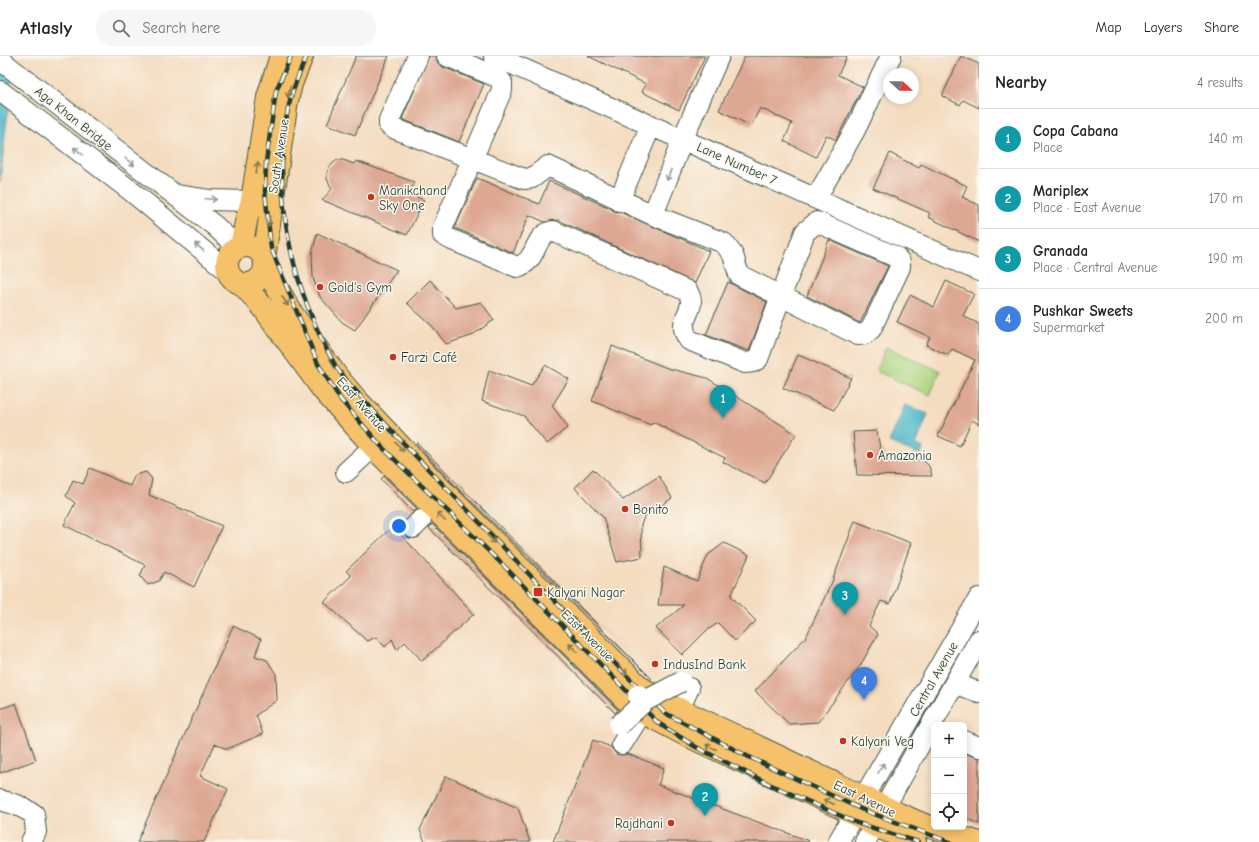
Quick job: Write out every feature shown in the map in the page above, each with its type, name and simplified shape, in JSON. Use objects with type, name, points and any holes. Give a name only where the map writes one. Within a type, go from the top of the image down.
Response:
[{"type":"main road","name":"South Avenue","points":[[239,248],[252,201],[268,97],[281,56]]},
{"type":"main road","name":"South Avenue","points":[[265,263],[287,101],[291,84],[302,56]]},
{"type":"main road","points":[[253,247],[259,250],[265,263],[263,273],[257,280],[249,284],[236,278],[227,266],[229,257],[239,248],[253,247]]},
{"type":"main road","name":"East Avenue","points":[[265,263],[293,315],[338,378],[396,443],[640,687],[652,695],[859,806],[874,825],[915,842]]},
{"type":"main road","name":"East Avenue","points":[[236,278],[266,311],[323,390],[373,447],[611,686],[641,702],[682,733],[859,806]]},
{"type":"main road","name":"East Avenue","points":[[874,825],[926,826],[978,842]]},
{"type":"street","points":[[418,56],[389,125],[393,128],[471,160],[524,179],[532,178],[548,166],[653,216],[724,243],[733,255],[739,275],[781,296],[858,335],[865,334],[871,329],[900,266],[900,262],[896,256],[817,222],[805,232],[781,296],[758,359],[753,362],[745,363],[689,340],[684,333],[682,325],[691,305],[691,296],[687,290],[552,231],[546,232],[541,238],[532,258],[526,265],[517,267],[443,235],[443,226],[471,160],[502,90],[502,82],[497,77],[447,56]]},
{"type":"street","name":"Lane Number 7","points":[[494,56],[816,198],[977,266]]},
{"type":"street","points":[[653,216],[682,138],[719,56]]},
{"type":"street","points":[[816,198],[855,130],[891,56]]},
{"type":"street","name":"Aga Khan Bridge","points":[[0,60],[173,195]]},
{"type":"street","name":"Aga Khan Bridge","points":[[0,90],[131,192]]},
{"type":"street","points":[[619,200],[651,125]]},
{"type":"street","name":"East Avenue","points":[[131,192],[236,278]]},
{"type":"street","points":[[173,195],[209,200],[252,201]]},
{"type":"street","points":[[173,195],[215,226],[239,248]]},
{"type":"street","points":[[346,472],[373,447]]},
{"type":"street","name":"Central Avenue","points":[[838,842],[979,598]]},
{"type":"street","name":"Central Avenue","points":[[936,722],[979,640]]},
{"type":"street","points":[[625,735],[641,702],[681,682],[685,682],[679,709]]},
{"type":"street","points":[[955,683],[979,693]]},
{"type":"street","name":"Central Avenue","points":[[874,825],[931,731]]},
{"type":"street","points":[[967,742],[979,747]]},
{"type":"street","points":[[0,800],[17,805],[34,814],[36,832],[31,842]]},
{"type":"green space","points":[[886,347],[940,371],[930,395],[876,371]]},
{"type":"water","points":[[0,56],[14,56],[0,183]]},
{"type":"water","points":[[905,405],[928,414],[916,445],[923,448],[921,455],[889,442]]},
{"type":"building","points":[[356,56],[389,56],[355,135],[327,124]]},
{"type":"building","points":[[429,56],[436,56],[438,63],[443,67],[484,84],[459,142],[402,119]]},
{"type":"building","points":[[588,56],[705,56],[679,110],[642,92],[646,84]]},
{"type":"building","points":[[745,56],[847,56],[838,75],[863,87],[836,140],[826,135],[816,157],[784,141],[792,123],[760,108],[751,126],[719,110]]},
{"type":"building","points":[[961,56],[979,64],[979,108],[963,100],[960,105],[942,96]]},
{"type":"building","points":[[890,153],[919,168],[921,164],[967,186],[962,197],[979,205],[979,242],[928,217],[930,213],[873,188]]},
{"type":"building","name":"Manikchand Sky One","points":[[337,160],[343,160],[354,164],[356,161],[414,182],[410,194],[424,200],[407,235],[322,200],[332,189],[327,179],[327,173],[329,167]]},
{"type":"building","points":[[477,178],[539,204],[549,181],[614,211],[620,212],[709,251],[695,283],[558,220],[545,222],[529,215],[513,253],[455,228]]},
{"type":"building","points":[[317,233],[397,270],[355,330],[342,322],[320,297],[313,278],[312,254]]},
{"type":"building","points":[[829,240],[888,266],[860,323],[807,296]]},
{"type":"building","points":[[430,280],[456,308],[481,302],[494,320],[471,336],[446,344],[433,327],[407,303]]},
{"type":"building","points":[[946,281],[974,294],[963,316],[979,324],[979,424],[972,420],[960,446],[938,436],[975,360],[952,349],[948,355],[926,345],[930,337],[897,322],[910,295],[934,307]]},
{"type":"building","points":[[728,282],[767,302],[749,351],[706,335]]},
{"type":"building","points":[[612,346],[667,368],[707,378],[796,434],[765,483],[723,462],[725,458],[653,422],[651,425],[592,401]]},
{"type":"building","points":[[798,355],[851,378],[834,410],[783,388]]},
{"type":"building","points":[[545,365],[569,379],[552,406],[568,427],[547,444],[524,416],[482,401],[489,370],[531,386]]},
{"type":"building","name":"Amazonia","points":[[877,431],[880,448],[887,457],[894,459],[923,460],[929,466],[932,476],[857,475],[853,432]]},
{"type":"building","points":[[417,443],[652,679],[447,477],[416,444]]},
{"type":"building","points":[[90,468],[130,486],[135,475],[146,472],[152,479],[149,495],[222,526],[194,587],[164,572],[159,581],[148,585],[140,576],[145,565],[64,525],[75,503],[66,496],[73,480],[83,484]]},
{"type":"building","name":"Bonito","points":[[593,469],[623,500],[659,476],[672,498],[644,517],[641,525],[642,557],[617,562],[603,517],[575,488]]},
{"type":"building","points":[[384,476],[417,509],[413,512],[381,479]]},
{"type":"building","points":[[855,521],[911,543],[890,604],[881,601],[869,626],[878,634],[860,666],[818,722],[789,724],[755,691],[806,637],[832,582]]},
{"type":"building","points":[[432,524],[618,710],[615,713],[429,528]]},
{"type":"building","points":[[393,526],[474,614],[422,661],[405,642],[397,650],[392,639],[385,647],[376,637],[367,641],[324,602],[351,576],[346,571]]},
{"type":"building","points":[[724,543],[749,555],[731,596],[756,621],[735,641],[718,623],[706,631],[682,655],[656,628],[684,605],[658,605],[664,567],[697,581],[708,555]]},
{"type":"building","points":[[233,626],[261,639],[255,656],[267,660],[276,674],[277,700],[256,715],[263,734],[227,749],[215,744],[200,776],[228,789],[204,842],[137,842]]},
{"type":"building","points":[[16,703],[36,760],[0,773],[0,709]]},
{"type":"building","points":[[593,740],[611,747],[616,754],[628,754],[664,768],[658,785],[809,841],[553,842]]},
{"type":"building","points":[[967,754],[979,758],[979,824],[967,819]]},
{"type":"building","points":[[446,776],[518,808],[530,842],[425,842],[420,830]]},
{"type":"railway","points":[[291,56],[276,91],[266,162],[265,191],[271,248],[318,364],[341,400],[382,447],[506,568],[658,723],[696,747],[769,784],[857,823],[918,842]]},
{"type":"railway","points":[[307,56],[296,82],[288,109],[283,142],[282,175],[284,208],[289,241],[307,305],[320,336],[342,375],[374,412],[412,452],[630,679],[665,713],[747,756],[863,810],[950,842]]},
{"type":"place","name":"Manikchand Sky One","points":[[371,197]]},
{"type":"place","name":"Gold's Gym","points":[[320,287]]},
{"type":"place","name":"Farzi Café","points":[[393,357]]},
{"type":"place","name":"Copa Cabana","points":[[723,418]]},
{"type":"place","name":"Amazonia","points":[[870,455]]},
{"type":"place","name":"Bonito","points":[[625,509]]},
{"type":"place","name":"Kalyani Nagar","points":[[538,592]]},
{"type":"place","name":"Granada","points":[[845,615]]},
{"type":"place","name":"IndusInd Bank","points":[[655,664]]},
{"type":"place","name":"Pushkar Sweets","points":[[864,700]]},
{"type":"place","name":"Kalyani Veg","points":[[843,741]]},
{"type":"place","name":"Mariplex","points":[[705,816]]},
{"type":"place","name":"Rajdhani","points":[[671,823]]}]
